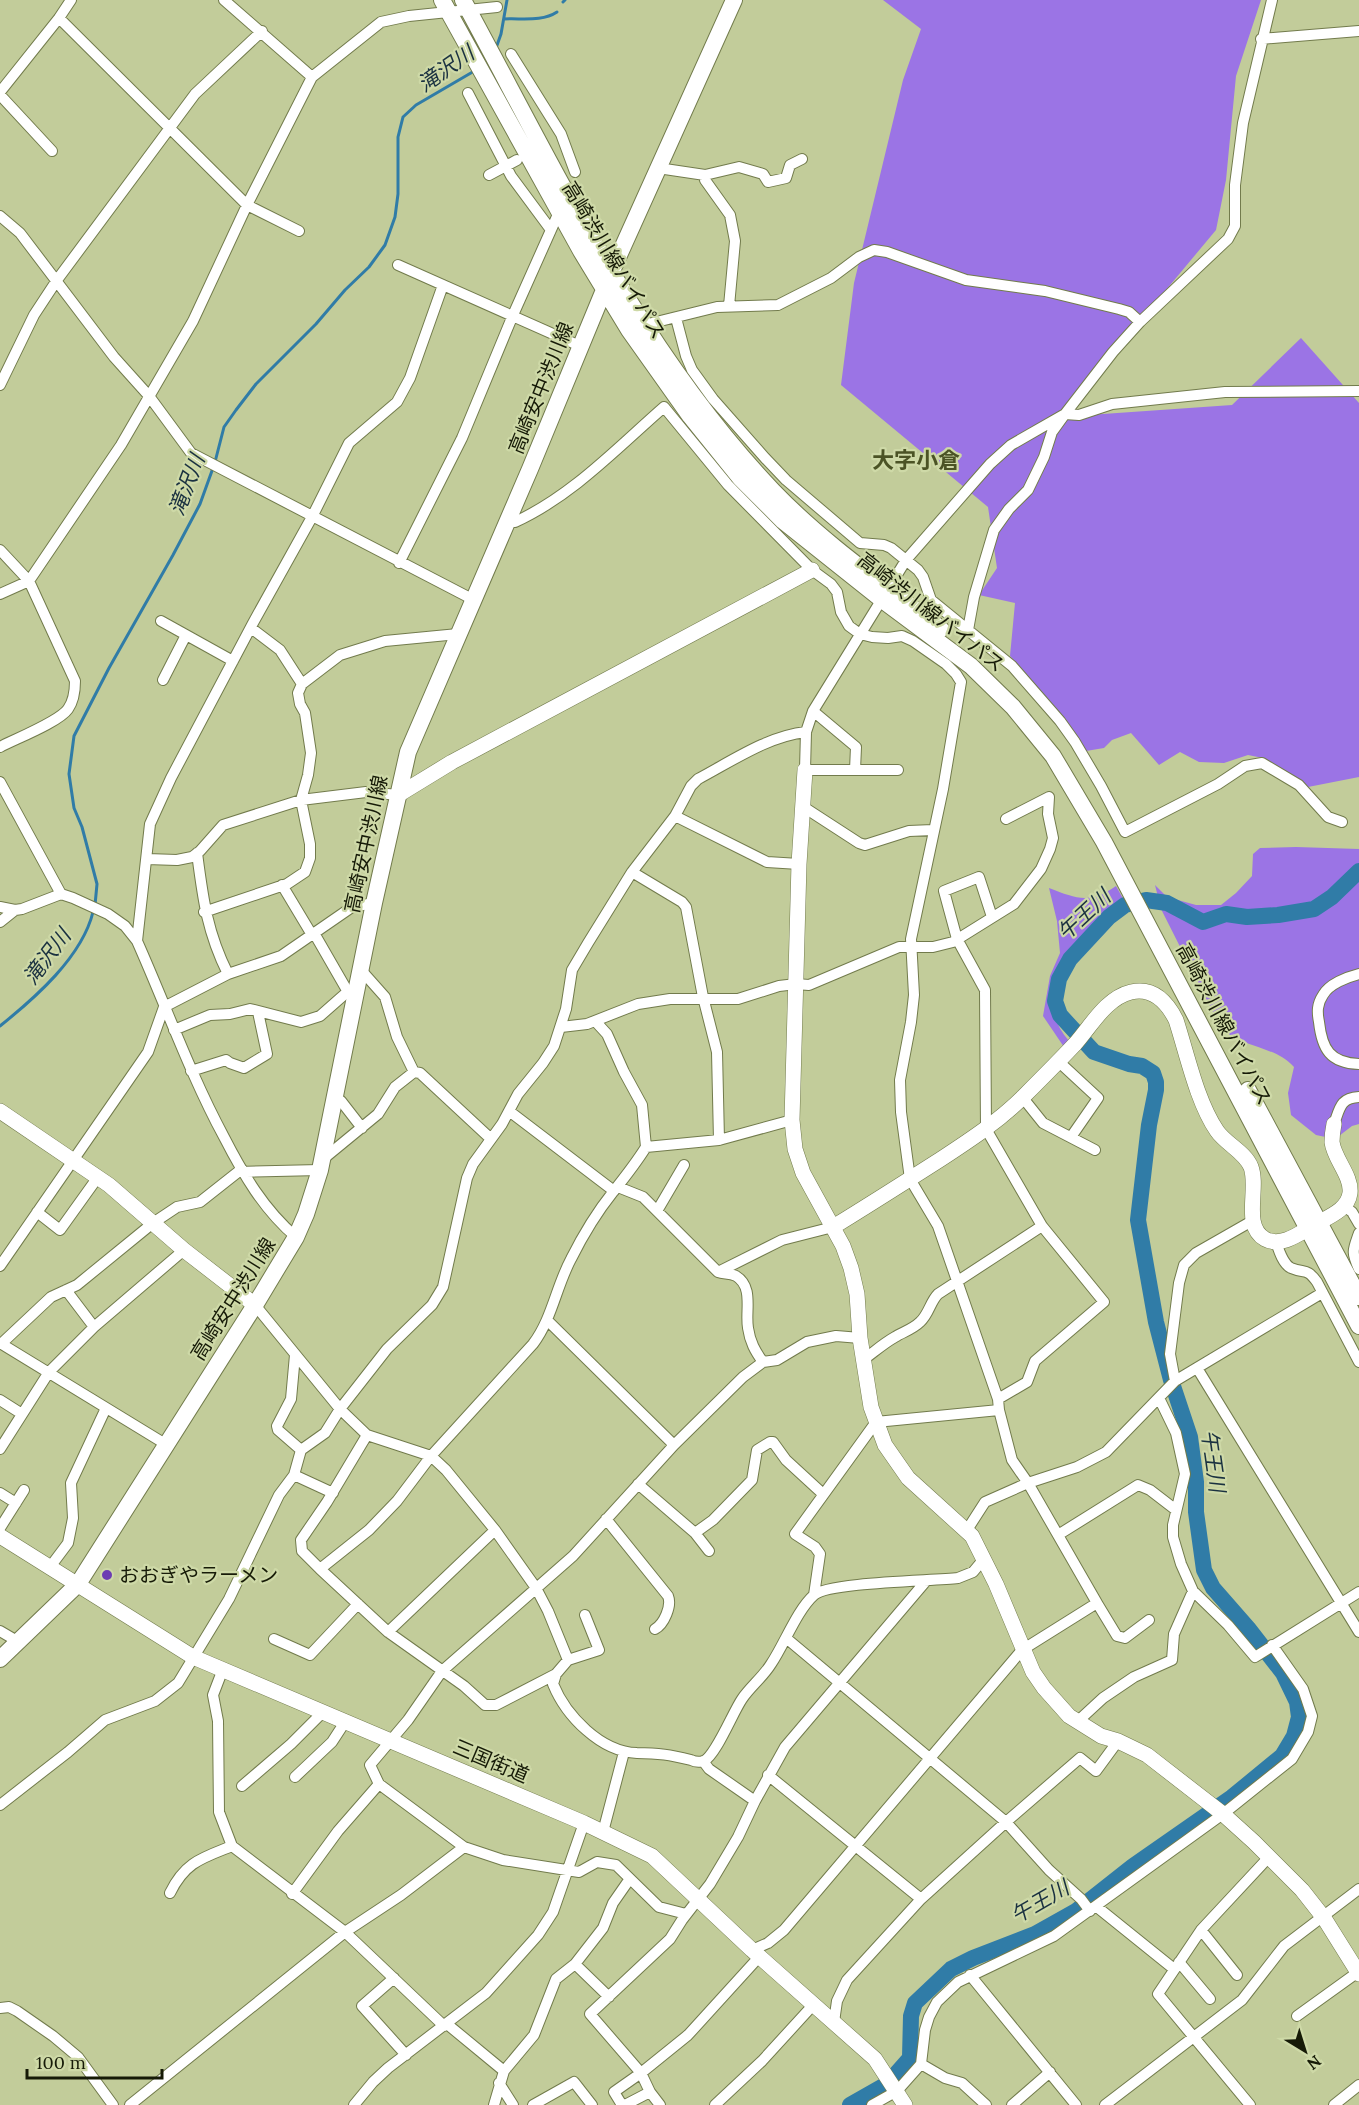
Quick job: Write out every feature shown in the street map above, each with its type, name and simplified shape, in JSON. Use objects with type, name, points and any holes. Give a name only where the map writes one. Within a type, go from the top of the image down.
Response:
[{"type":"main road","name":"高崎安中渋川線","points":[[0,1659],[78,1584],[296,1237],[313,1196],[321,1165],[335,1099],[353,990],[361,970],[408,752],[604,289],[734,0]]},
{"type":"main road","name":"高崎渋川線バイパス","points":[[466,5],[611,273],[644,326],[703,406],[774,492],[842,552],[885,594]]},
{"type":"main road","name":"高崎渋川線バイパス","points":[[445,6],[559,212],[628,330],[683,406],[740,478],[783,521],[885,594],[971,666],[1012,707],[1053,756],[1104,842],[1313,1225],[1359,1297]]},
{"type":"main road","name":"高崎渋川線バイパス","points":[[1313,1225],[1359,1326]]},
{"type":"street","points":[[51,151],[0,94],[71,0]]},
{"type":"street","points":[[226,0],[312,77]]},
{"type":"street","points":[[968,630],[974,597],[994,530],[1009,509],[1028,489],[1044,457],[1052,432],[1113,352],[1140,322],[1228,239],[1235,226],[1235,185],[1243,123],[1272,0]]},
{"type":"street","points":[[1,591],[29,581],[121,446],[193,321],[247,205],[312,77],[381,22],[445,6],[497,7]]},
{"type":"street","points":[[59,18],[247,205],[299,231]]},
{"type":"street","points":[[0,385],[34,315],[57,280],[195,94],[262,31]]},
{"type":"street","points":[[1261,39],[1359,31]]},
{"type":"street","points":[[511,54],[575,172]]},
{"type":"street","points":[[468,93],[511,176],[551,230]]},
{"type":"street","points":[[658,168],[705,175],[739,167],[763,174],[768,182],[786,178],[790,165],[802,159]]},
{"type":"street","points":[[489,175],[517,160]]},
{"type":"street","points":[[705,175],[705,180],[730,215],[735,242],[729,306]]},
{"type":"street","points":[[399,563],[462,438],[559,212]]},
{"type":"street","points":[[0,216],[20,233],[114,357],[149,396],[191,453],[474,600]]},
{"type":"street","points":[[644,326],[729,306],[778,304],[831,278],[859,257],[874,250],[893,254],[966,280],[1045,291],[1119,309],[1129,312],[1140,322]]},
{"type":"street","points":[[398,266],[580,346]]},
{"type":"street","points":[[137,941],[150,824],[171,778],[312,517],[349,443],[397,402],[410,378],[443,285]]},
{"type":"street","points":[[676,318],[686,356],[701,384],[786,480],[860,543],[884,545],[906,560],[923,577],[931,600],[1012,666],[1060,721],[1087,760],[1125,832],[1218,784],[1245,766],[1262,763],[1299,785],[1328,817],[1342,822]]},
{"type":"street","points":[[1297,2016],[1358,1973],[1324,1918],[1302,1890],[1218,1811],[1147,1755],[1101,1736],[1069,1716],[1044,1688],[1022,1650],[996,1584],[972,1536],[908,1478],[885,1445],[876,1422],[863,1360],[857,1294],[843,1246],[813,1195],[798,1161],[792,1120],[799,864],[806,732],[813,711],[906,560],[990,464],[1011,445],[1065,414],[1079,415],[1112,404],[1226,392],[1359,391]]},
{"type":"street","points":[[508,520],[514,522],[534,513],[580,480],[664,407],[728,485],[812,570],[831,584],[837,592],[844,620],[849,626],[860,633],[881,638],[902,636],[946,664],[962,682],[911,946],[914,995],[900,1080],[901,1112],[910,1179],[938,1226],[998,1405],[1012,1460],[1028,1483],[1117,1636],[1125,1638],[1149,1620]]},
{"type":"street","points":[[0,550],[29,581],[75,681],[75,692],[68,710],[0,747]]},
{"type":"street","points":[[147,860],[177,860],[192,857],[223,825],[277,806],[301,800],[366,792],[398,795],[452,762],[812,570]]},
{"type":"street","points":[[161,621],[233,661]]},
{"type":"street","points":[[251,628],[280,650],[302,684]]},
{"type":"street","points":[[204,912],[295,880],[305,872],[310,858],[310,844],[301,800],[311,753],[305,713],[298,693],[302,684],[340,655],[385,641],[458,634]]},
{"type":"street","points":[[163,681],[186,635]]},
{"type":"street","points":[[813,711],[856,747],[855,770]]},
{"type":"street","points":[[0,1804],[68,1752],[105,1720],[155,1701],[178,1683],[229,1599],[279,1495],[294,1475],[301,1450],[325,1433],[340,1409],[387,1348],[432,1305],[443,1287],[467,1178],[473,1164],[518,1094],[554,1046],[566,1009],[572,970],[632,872],[675,816],[691,786],[699,779],[764,745],[791,734],[806,732]]},
{"type":"street","points":[[805,770],[898,770]]},
{"type":"street","points":[[0,782],[60,894]]},
{"type":"street","points":[[561,1027],[596,1022],[638,1004],[670,999],[738,999],[779,986],[809,985],[899,947],[933,947],[957,939],[1014,904],[1041,869],[1046,858],[1053,838],[1048,814],[1049,797],[1006,819]]},
{"type":"street","points":[[802,806],[865,845],[909,831],[933,830]]},
{"type":"street","points":[[675,816],[767,862],[799,864]]},
{"type":"street","points":[[197,853],[204,912],[215,950],[228,974]]},
{"type":"street","points":[[632,872],[682,902],[686,907],[703,998],[717,1052],[718,1140]]},
{"type":"street","points":[[814,1595],[820,1554],[815,1547],[795,1534],[876,1422],[998,1405],[1027,1382],[1035,1361],[1104,1302],[1042,1226],[986,1129],[985,990],[957,939],[944,891],[979,877],[992,917]]},
{"type":"street","points":[[174,1030],[210,1015],[230,1014],[250,1009],[301,1022],[321,1016],[353,990],[282,885]]},
{"type":"street","points":[[0,922],[15,910],[60,894],[108,914],[125,926],[137,941],[202,1097],[241,1171],[279,1222],[296,1237]]},
{"type":"street","points":[[0,1266],[148,1052],[164,1007],[228,974],[281,956],[352,907],[374,903]]},
{"type":"street","points":[[0,907],[15,910]]},
{"type":"street","points":[[361,970],[385,997],[397,1036],[414,1071],[420,1073],[491,1139]]},
{"type":"street","points":[[1359,974],[1333,985],[1323,994],[1317,1009],[1321,1043],[1331,1055],[1344,1064],[1359,1064]]},
{"type":"street","points":[[717,1272],[782,1240],[833,1227],[986,1129],[1023,1098],[1116,999],[1131,992],[1147,992],[1161,997],[1170,1008],[1205,1110],[1217,1132],[1246,1159],[1251,1167],[1254,1190],[1252,1221],[1260,1235],[1266,1240],[1276,1242],[1286,1240],[1344,1206],[1350,1195],[1350,1189],[1332,1141],[1334,1124],[1342,1105],[1349,1098],[1359,1097]]},
{"type":"street","points":[[191,1071],[226,1060],[244,1068],[267,1054],[258,1012]]},
{"type":"street","points":[[320,1569],[376,1522],[397,1501],[431,1456],[533,1344],[547,1320],[570,1261],[646,1147],[642,1105],[607,1034],[596,1022]]},
{"type":"street","points":[[1058,1061],[1098,1098],[1071,1137]]},
{"type":"street","points":[[167,1445],[1,1343],[51,1296],[77,1285],[153,1223],[177,1207],[200,1202],[241,1171],[321,1165],[378,1114],[395,1087],[414,1071]]},
{"type":"street","points":[[1023,1098],[1043,1123],[1095,1150]]},
{"type":"street","points":[[335,1099],[341,1101],[362,1128]]},
{"type":"street","points":[[0,1111],[98,1177],[184,1250],[255,1305],[340,1409],[368,1435],[431,1456],[446,1470],[495,1530],[536,1588],[568,1660]]},
{"type":"street","points":[[509,1111],[616,1189],[643,1197],[717,1272],[733,1274],[744,1285],[747,1292],[748,1328],[753,1349],[763,1362]]},
{"type":"street","points":[[646,1147],[718,1140],[792,1120]]},
{"type":"street","points":[[657,1211],[684,1165]]},
{"type":"street","points":[[37,1212],[60,1230],[98,1177]]},
{"type":"street","points":[[1344,1206],[1352,1212],[1359,1224]]},
{"type":"street","points":[[1174,1381],[1170,1354],[1179,1283],[1184,1265],[1196,1253],[1252,1221]]},
{"type":"street","points":[[863,1360],[889,1340],[914,1328],[929,1311],[933,1299],[1042,1226]]},
{"type":"street","points":[[1359,1233],[1353,1250],[1359,1269]]},
{"type":"street","points":[[1276,1242],[1282,1258],[1289,1267],[1310,1272],[1359,1362]]},
{"type":"street","points":[[0,1449],[49,1372],[94,1327],[184,1250]]},
{"type":"street","points":[[66,1290],[94,1327]]},
{"type":"street","points":[[967,1530],[985,1503],[1028,1483],[1077,1467],[1106,1452],[1174,1381],[1322,1293]]},
{"type":"street","points":[[547,1320],[674,1445]]},
{"type":"street","points":[[686,1914],[659,1907],[616,1866],[597,1862],[579,1872],[502,1860],[464,1847],[379,1784],[370,1765],[408,1720],[442,1671],[573,1556],[674,1445],[743,1377],[763,1362],[777,1360],[807,1342],[836,1336],[860,1338]]},
{"type":"street","points":[[295,1355],[291,1399],[277,1426],[278,1430],[301,1450]]},
{"type":"street","points":[[1197,1368],[1359,1632]]},
{"type":"street","points":[[1160,1397],[1176,1433],[1184,1462],[1185,1474],[1176,1510],[1173,1537],[1181,1564],[1193,1591],[1228,1625],[1255,1657],[1359,1592]]},
{"type":"street","points":[[0,1400],[22,1414]]},
{"type":"street","points":[[50,1568],[68,1543],[73,1518],[71,1484],[106,1408]]},
{"type":"street","points":[[368,1435],[301,1540],[302,1551],[388,1632],[464,1686],[485,1705],[490,1706],[556,1674],[568,1660],[599,1650],[585,1616]]},
{"type":"street","points":[[695,1533],[713,1520],[752,1480],[757,1450],[770,1442],[773,1442],[786,1460],[824,1494]]},
{"type":"street","points":[[294,1475],[333,1493]]},
{"type":"street","points":[[638,1484],[695,1533],[709,1551]]},
{"type":"street","points":[[1058,1535],[1138,1485],[1150,1490],[1176,1510]]},
{"type":"street","points":[[0,1528],[24,1490]]},
{"type":"street","points":[[0,1493],[16,1503]]},
{"type":"street","points":[[606,1519],[668,1596],[670,1602],[661,1625],[655,1629]]},
{"type":"street","points":[[388,1632],[495,1530]]},
{"type":"street","name":"三国街道","points":[[0,1536],[194,1657],[584,1823],[652,1856],[875,2059],[905,2105]]},
{"type":"street","points":[[556,1674],[553,1684],[556,1692],[594,1736],[624,1752],[666,1753],[694,1762],[703,1761],[712,1754],[742,1699],[770,1666],[814,1595],[824,1588],[966,1576],[983,1560]]},
{"type":"street","points":[[660,2105],[650,2092],[641,2073],[590,2014],[670,1939],[710,1884],[738,1838],[768,1775],[785,1747],[926,1581]]},
{"type":"street","points":[[1077,1722],[1103,1698],[1134,1677],[1172,1660],[1174,1634],[1193,1591]]},
{"type":"street","points":[[650,2092],[623,2105],[614,2092],[688,2035],[756,1953],[784,1930],[857,1846],[1022,1650],[1097,1603]]},
{"type":"street","points":[[274,1640],[310,1655],[358,1604]]},
{"type":"street","points":[[0,1631],[17,1641]]},
{"type":"street","points":[[786,1638],[1006,1822],[1049,1870],[1092,1909],[1176,1965],[1210,1999]]},
{"type":"street","points":[[872,2105],[896,2089],[921,2064],[925,2030],[937,2002],[958,1982],[1054,1936],[1218,1811],[1284,1768],[1300,1748],[1308,1732],[1312,1716],[1303,1689],[1270,1646]]},
{"type":"street","points":[[224,1670],[213,1695],[218,1721],[219,1812],[232,1846],[292,1894],[345,1932],[445,2025],[504,2071]]},
{"type":"street","points":[[242,1786],[291,1744],[323,1712]]},
{"type":"street","points":[[295,1777],[332,1742],[345,1722]]},
{"type":"street","points":[[834,2022],[837,2001],[847,1980],[921,1899],[1080,1758],[1096,1771],[1118,1742]]},
{"type":"street","points":[[603,1832],[624,1752]]},
{"type":"street","points":[[703,1761],[710,1769],[755,1801]]},
{"type":"street","points":[[768,1775],[921,1899]]},
{"type":"street","points":[[292,1894],[338,1831],[379,1784]]},
{"type":"street","points":[[354,2105],[373,2082],[486,1993],[538,1935],[553,1912],[584,1823]]},
{"type":"street","points":[[170,1893],[178,1877],[192,1865],[232,1846]]},
{"type":"street","points":[[130,2105],[345,1932],[401,1895],[464,1847]]},
{"type":"street","points":[[1250,2105],[1158,1994],[1202,1930],[1269,1857]]},
{"type":"street","points":[[494,2105],[504,2071],[534,2035],[556,1980],[575,1964],[603,1928],[613,1903],[629,1880]]},
{"type":"street","points":[[1105,2105],[1242,2000],[1284,1946],[1324,1918],[1359,1889]]},
{"type":"street","points":[[1202,1930],[1237,1974]]},
{"type":"street","points":[[575,1964],[609,1996]]},
{"type":"street","points":[[970,1975],[1076,2105]]},
{"type":"street","points":[[394,1978],[362,2006],[406,2055]]},
{"type":"street","points":[[715,2105],[762,2061],[814,2004]]},
{"type":"street","points":[[0,2008],[9,2007],[17,2011],[78,2057],[113,2105]]},
{"type":"street","points":[[921,2064],[945,2078],[962,2083],[986,2105]]},
{"type":"street","points":[[1012,2105],[1050,2072]]},
{"type":"street","points":[[533,2105],[574,2082],[592,2105]]},
{"type":"street","points":[[499,2083],[513,2105]]},
{"type":"street","points":[[1334,2105],[1359,2085]]},
{"type":"shaded area","points":[[883,0],[1261,0],[1236,76],[1226,180],[1216,230],[1060,417],[1232,405],[1301,338],[1359,403],[1359,777],[1308,787],[1263,758],[1248,755],[1224,763],[1199,762],[1180,752],[1159,765],[1131,733],[1112,740],[1104,748],[1086,751],[1059,713],[1010,656],[1015,603],[979,595],[997,568],[988,507],[841,385],[854,283],[903,80],[921,29]]},
{"type":"shaded area","points":[[1260,848],[1359,849],[1359,1124],[1352,1126],[1335,1139],[1316,1135],[1291,1115],[1288,1093],[1294,1067],[1277,1055],[1239,1040],[1221,1028],[1161,909],[1155,885],[1167,897],[1196,905],[1221,905],[1252,876],[1253,854]]},
{"type":"shaded area","points":[[1116,886],[1125,902],[1077,946],[1064,964],[1056,983],[1053,1002],[1057,1022],[1069,1041],[1064,1047],[1043,1016],[1050,976],[1060,953],[1057,921],[1049,888],[1083,898],[1107,892]]},
{"type":"waterway","name":"滝沢川","points":[[496,48],[507,0]]},
{"type":"waterway","points":[[504,19],[538,18],[557,12]]},
{"type":"waterway","name":"滝沢川","points":[[215,462],[224,427],[256,384],[369,267],[385,245],[395,217],[398,194],[398,137],[403,117],[416,105],[476,70]]},
{"type":"waterway","name":"滝沢川","points":[[95,905],[97,884],[82,827],[74,808],[69,774],[74,736],[200,504],[213,468]]},
{"type":"waterway","name":"午王川","points":[[850,2105],[887,2084],[910,2058],[911,2016],[915,2003],[951,1969],[1035,1934],[1076,1911],[1133,1866],[1232,1797],[1282,1756],[1294,1736],[1299,1717],[1297,1702],[1283,1673],[1213,1588],[1204,1570],[1196,1512],[1196,1482],[1190,1437],[1171,1380],[1156,1322],[1138,1220],[1156,1082],[1153,1073],[1142,1066],[1094,1052],[1060,1015],[1055,1001],[1059,979],[1070,959],[1109,917],[1125,905],[1146,900],[1167,903],[1203,922],[1226,914],[1247,917],[1278,915],[1314,909],[1332,897],[1359,871]]},
{"type":"waterway","name":"滝沢川","points":[[0,1026],[28,1003],[56,975],[79,945],[93,912]]},
{"type":"place","name":"おおぎやラーメン","points":[[107,1575]]},
{"type":"district","name":"大字小倉","points":[[916,460]]}]
